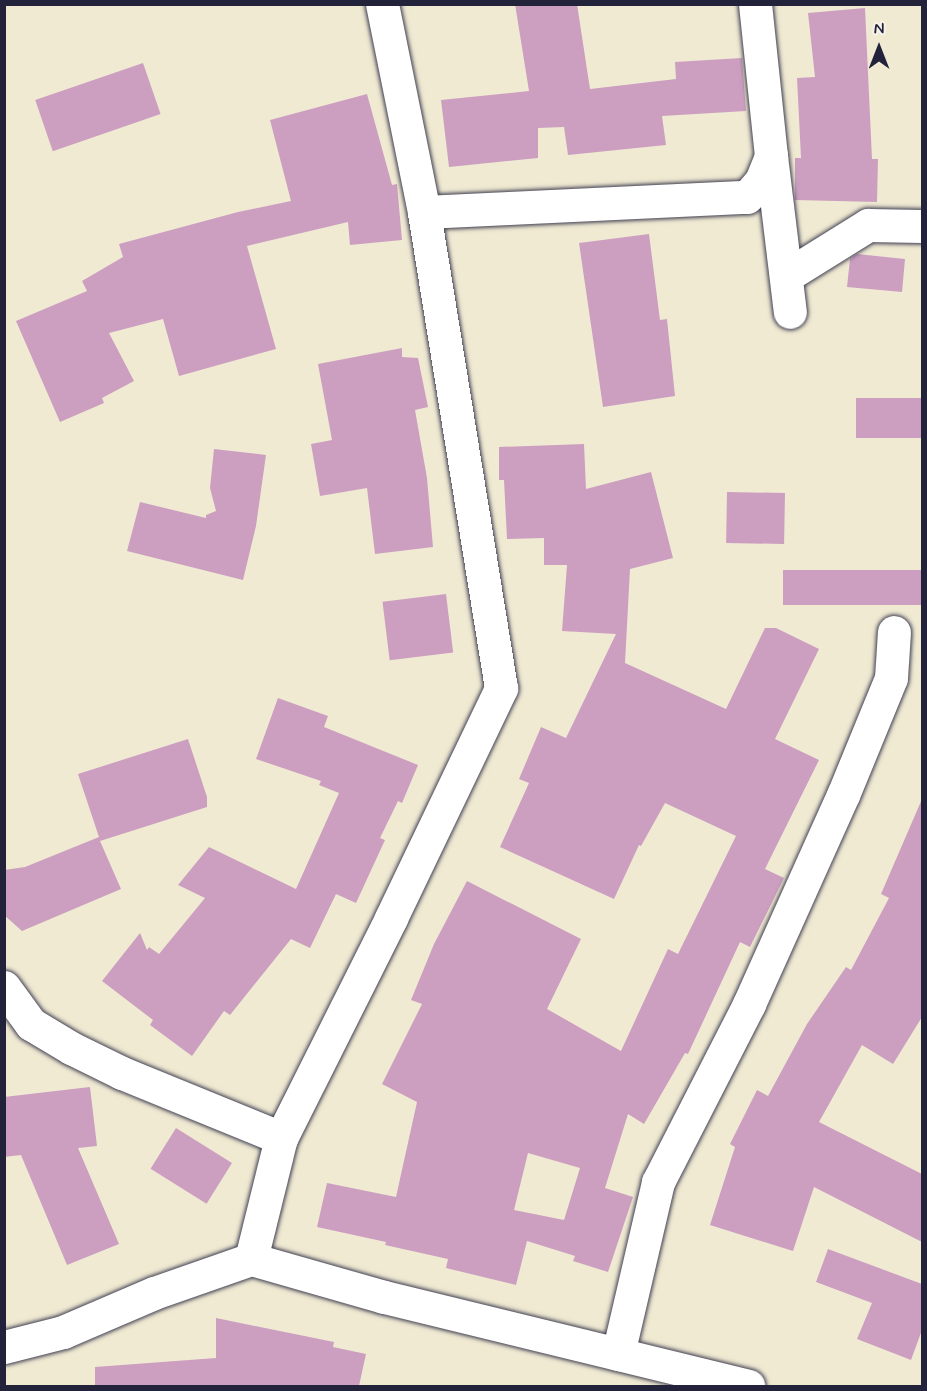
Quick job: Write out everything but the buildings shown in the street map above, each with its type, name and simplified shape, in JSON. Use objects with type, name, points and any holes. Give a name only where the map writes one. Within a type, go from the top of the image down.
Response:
[{"type":"street","points":[[251,1259],[281,1138],[391,918],[501,688],[424,212],[382,4]]},
{"type":"street","points":[[755,4],[790,312]]},
{"type":"street","points":[[424,212],[747,197],[761,181],[771,156]]},
{"type":"street","points":[[786,276],[868,225],[922,226]]},
{"type":"street","points":[[618,1354],[658,1182],[749,1004],[843,795],[891,678],[894,632]]},
{"type":"street","points":[[4,987],[31,1024],[71,1048],[122,1073],[281,1138]]},
{"type":"street","points":[[4,1347],[63,1332],[154,1293],[251,1259],[384,1297],[748,1386]]}]
